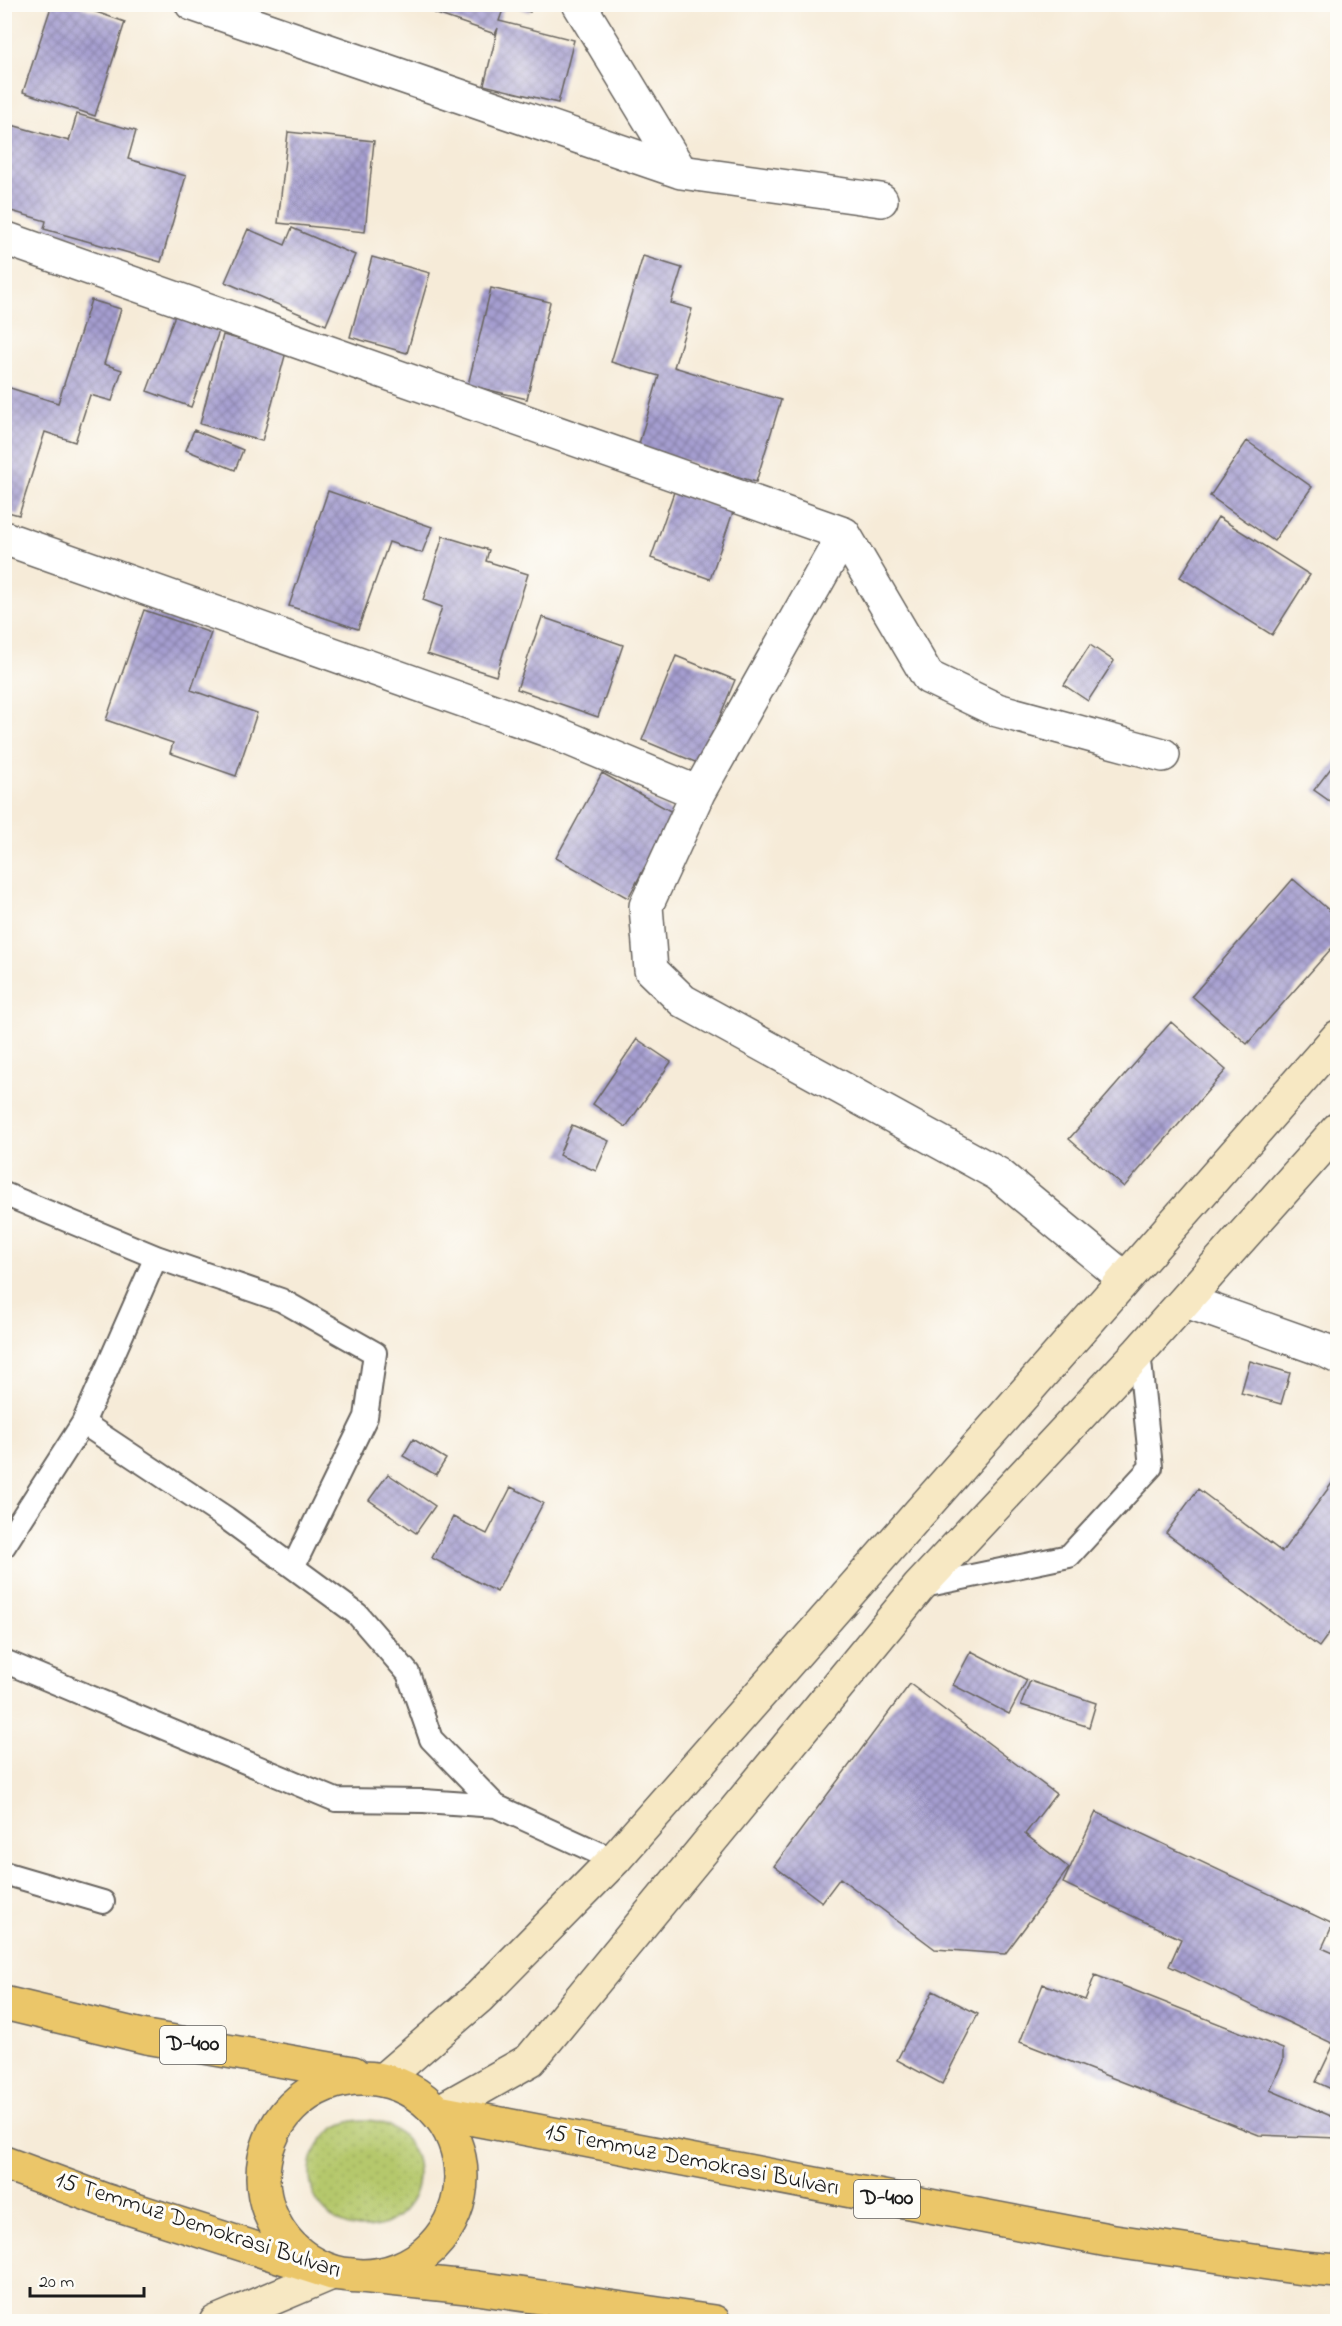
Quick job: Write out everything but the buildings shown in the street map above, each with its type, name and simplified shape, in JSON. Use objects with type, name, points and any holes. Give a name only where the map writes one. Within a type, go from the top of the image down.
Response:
[{"type":"highway","name":"D-400","points":[[4,2003],[146,2037],[384,2079]]},
{"type":"highway","points":[[350,2078],[384,2079],[414,2091],[438,2112],[455,2139],[462,2171],[459,2203],[446,2232],[424,2256],[395,2272],[333,2273],[302,2258],[279,2233],[265,2202],[262,2168],[271,2135],[291,2107],[318,2087],[350,2078]]},
{"type":"highway","name":"15 Temmuz Demokrasi Bulvarı","points":[[438,2112],[1108,2240],[1302,2268],[1338,2271]]},
{"type":"highway","name":"15 Temmuz Demokrasi Bulvarı","points":[[4,2163],[104,2200],[333,2273],[477,2288],[714,2322]]},
{"type":"street","points":[[192,4],[681,172],[882,200]]},
{"type":"street","points":[[579,4],[681,172]]},
{"type":"street","points":[[4,238],[844,534],[928,677],[997,710],[1163,755]]},
{"type":"street","points":[[844,534],[698,793],[646,906],[651,970],[684,1001],[998,1174],[1124,1278]]},
{"type":"street","points":[[4,538],[553,732],[698,793]]},
{"type":"street","points":[[384,2079],[479,1997],[614,1860],[849,1595],[1124,1278],[1338,1038]]},
{"type":"street","points":[[438,2112],[530,2060],[919,1587],[1139,1352],[1338,1129]]},
{"type":"street","points":[[1186,1300],[1338,1357]]},
{"type":"street","points":[[216,2322],[333,2273]]},
{"type":"lane","points":[[4,1194],[156,1257],[281,1300],[375,1353],[366,1417],[293,1567]]},
{"type":"lane","points":[[4,1546],[83,1423],[156,1257]]},
{"type":"lane","points":[[919,1587],[1069,1556],[1151,1467],[1139,1352]]},
{"type":"lane","points":[[83,1423],[226,1518],[357,1614],[408,1673],[431,1739],[496,1806]]},
{"type":"lane","points":[[4,1661],[336,1800],[424,1801],[496,1806],[614,1860]]},
{"type":"lane","points":[[4,1873],[103,1902]]},
{"type":"green space","points":[[364,2120],[385,2124],[402,2136],[414,2153],[418,2174],[414,2195],[402,2212],[385,2224],[364,2228],[343,2224],[326,2212],[314,2195],[310,2174],[314,2153],[326,2136],[343,2124]]}]
